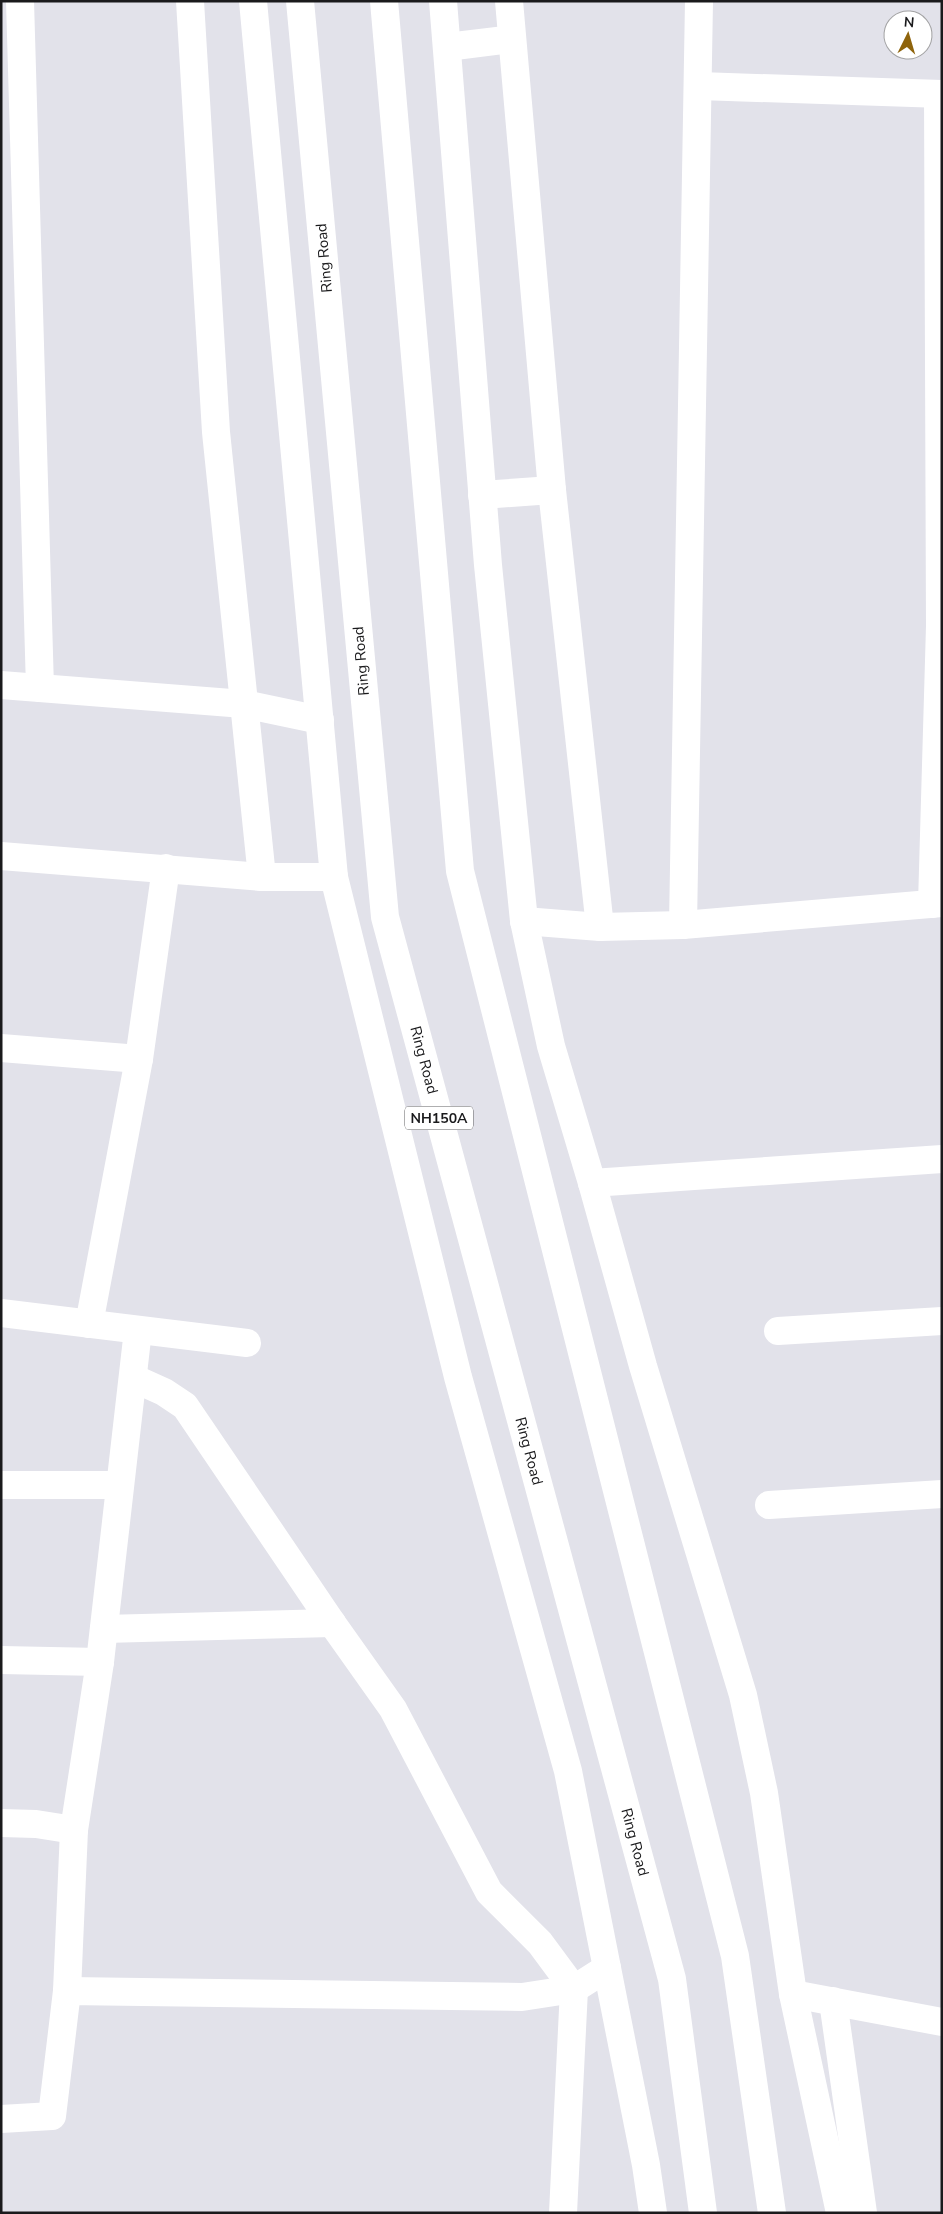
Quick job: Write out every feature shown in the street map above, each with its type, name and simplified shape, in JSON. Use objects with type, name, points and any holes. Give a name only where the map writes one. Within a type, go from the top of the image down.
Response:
[{"type":"main road","points":[[20,1],[40,688]]},
{"type":"main road","points":[[190,1],[216,432],[262,877]]},
{"type":"main road","points":[[253,1],[334,877],[458,1377],[568,1771],[653,2213]]},
{"type":"main road","name":"Ring Road","points":[[300,1],[385,916],[672,1979],[703,2213]]},
{"type":"main road","points":[[384,1],[460,871],[735,1956],[772,2213]]},
{"type":"main road","points":[[443,1],[482,495],[524,921],[551,1046],[592,1183],[642,1366],[743,1695],[764,1793],[793,1994],[840,2213]]},
{"type":"main road","points":[[509,1],[552,490],[600,928]]},
{"type":"main road","points":[[683,925],[699,1]]},
{"type":"main road","points":[[447,47],[512,39]]},
{"type":"main road","points":[[524,921],[600,928],[683,925],[937,904],[941,626],[940,94],[699,86]]},
{"type":"main road","points":[[482,495],[552,490]]},
{"type":"main road","points":[[1,685],[244,704],[320,720]]},
{"type":"main road","points":[[1,856],[262,877],[334,877]]},
{"type":"main road","points":[[89,1324],[139,1059],[166,868]]},
{"type":"main road","points":[[1,1048],[139,1059]]},
{"type":"main road","points":[[592,1183],[942,1159]]},
{"type":"main road","points":[[1,1313],[247,1343]]},
{"type":"main road","points":[[778,1331],[942,1321]]},
{"type":"main road","points":[[1,2119],[52,2116],[68,1991],[74,1830],[100,1662],[138,1330]]},
{"type":"main road","points":[[133,1378],[164,1392],[185,1406],[332,1623],[393,1709],[489,1892],[540,1943],[574,1989],[563,2213]]},
{"type":"main road","points":[[1,1485],[120,1485]]},
{"type":"main road","points":[[769,1505],[942,1494]]},
{"type":"main road","points":[[104,1629],[332,1623]]},
{"type":"main road","points":[[1,1660],[100,1662]]},
{"type":"main road","points":[[1,1823],[36,1824],[74,1830]]},
{"type":"main road","points":[[68,1991],[522,1997],[574,1989],[607,1968]]},
{"type":"main road","points":[[793,1994],[942,2022]]},
{"type":"main road","points":[[833,2001],[863,2213]]}]
